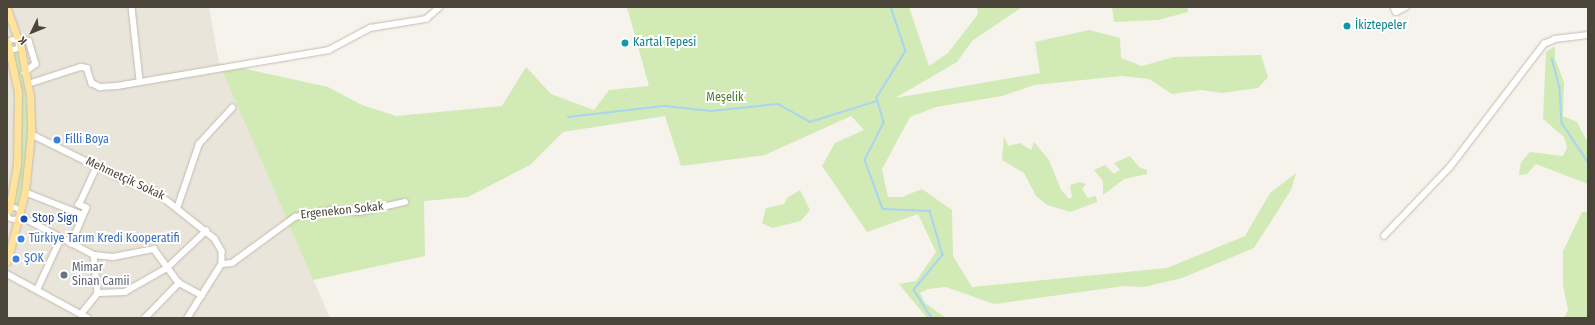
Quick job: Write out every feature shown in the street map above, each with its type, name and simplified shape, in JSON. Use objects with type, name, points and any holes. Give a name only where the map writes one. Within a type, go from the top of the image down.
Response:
[{"type":"main road","points":[[7,10],[19,41],[28,84],[31,134],[25,192],[7,262]]},
{"type":"main road","points":[[8,48],[18,92],[17,164],[8,214]]},
{"type":"street","points":[[132,7],[140,82]]},
{"type":"street","points":[[28,84],[81,67],[88,68],[92,83],[100,87],[140,82],[329,50],[370,28],[426,19],[440,7]]},
{"type":"street","points":[[1394,7],[1396,12],[1406,7]]},
{"type":"street","points":[[1384,236],[1450,166],[1544,44],[1555,39],[1588,35]]},
{"type":"street","points":[[8,48],[16,50],[19,41],[29,42],[36,64],[25,73]]},
{"type":"street","points":[[178,206],[199,144],[232,108]]},
{"type":"street","name":"Mehmetçik Sokak","points":[[31,134],[97,166],[156,192],[178,206],[206,231],[222,251],[222,264]]},
{"type":"street","points":[[71,244],[86,208],[80,205],[97,166]]},
{"type":"street","points":[[25,192],[84,215]]},
{"type":"street","name":"Ergenekon Sokak","points":[[222,264],[232,263],[295,217],[332,210],[360,212],[405,202]]},
{"type":"street","points":[[20,216],[13,220],[8,214],[16,208],[20,216],[94,255],[113,257],[154,249],[178,283],[202,295]]},
{"type":"street","points":[[98,293],[125,292],[167,268],[206,231]]},
{"type":"street","points":[[37,290],[61,238]]},
{"type":"street","points":[[81,314],[98,293],[94,255]]},
{"type":"street","points":[[188,318],[222,264]]},
{"type":"street","points":[[7,274],[88,318]]},
{"type":"street","points":[[145,318],[178,283]]},
{"type":"shaded area","points":[[7,7],[209,7],[219,63],[330,318],[7,318]]},
{"type":"green space","name":"Meşelik","points":[[627,7],[909,7],[929,66],[948,53],[978,14],[977,7],[1022,7],[972,41],[957,62],[895,98],[1040,73],[1035,42],[1089,30],[1120,38],[1121,58],[1142,66],[1174,57],[1261,55],[1268,77],[1258,88],[1222,93],[1201,90],[1172,94],[1149,79],[1122,76],[1034,85],[1002,96],[936,107],[910,117],[882,169],[888,197],[902,197],[922,189],[952,210],[953,256],[972,287],[1167,268],[1245,236],[1270,193],[1296,173],[1295,177],[1291,190],[1254,248],[1182,278],[1144,287],[1124,286],[994,304],[946,287],[928,289],[920,293],[925,303],[946,318],[927,318],[899,284],[916,281],[936,252],[918,214],[867,232],[822,166],[835,143],[864,130],[851,116],[765,155],[681,166],[665,116],[563,132],[530,165],[468,197],[424,201],[425,256],[313,280],[219,63],[328,87],[362,105],[396,116],[502,106],[526,67],[551,94],[594,110],[609,90],[649,86]]},
{"type":"green space","points":[[1112,7],[1188,7],[1188,12],[1158,20],[1114,22]]},
{"type":"green space","points":[[1555,46],[1555,59],[1564,82],[1563,116],[1577,122],[1588,143],[1588,184],[1536,164],[1527,174],[1519,175],[1521,162],[1530,152],[1563,156],[1567,148],[1564,137],[1543,119],[1546,52]]},
{"type":"green space","points":[[20,53],[28,115],[26,170],[18,206],[13,205],[20,160],[21,113],[13,54]]},
{"type":"green space","points":[[1004,136],[1008,146],[1020,143],[1031,150],[1034,142],[1049,160],[1061,190],[1069,199],[1072,197],[1070,185],[1080,182],[1086,184],[1082,189],[1088,198],[1096,196],[1097,202],[1070,212],[1047,205],[1036,196],[1024,173],[1002,160]]},
{"type":"green space","points":[[1130,156],[1139,167],[1147,170],[1147,174],[1124,179],[1103,195],[1103,181],[1094,170],[1105,165],[1114,174],[1120,170],[1114,163]]},
{"type":"green space","points":[[800,190],[810,210],[801,221],[772,228],[762,223],[766,208],[784,204],[787,198]]},
{"type":"green space","points":[[1582,212],[1588,212],[1588,318],[1564,318],[1568,310],[1563,285],[1563,251]]},
{"type":"waterway","points":[[891,7],[906,51],[877,98],[884,123],[865,160],[883,209],[930,211],[943,255],[914,290],[932,318]]},
{"type":"waterway","points":[[1552,58],[1560,87],[1562,123],[1588,162]]},
{"type":"waterway","points":[[568,117],[665,106],[711,111],[778,104],[810,122],[877,101]]},
{"type":"place","name":"İkiztepeler","points":[[1347,26]]},
{"type":"place","name":"Kartal Tepesi","points":[[625,43]]},
{"type":"place","name":"Filli Boya","points":[[57,140]]},
{"type":"place","name":"Stop Sign","points":[[24,219]]},
{"type":"place","name":"Türkiye Tarım Kredi Kooperatifi","points":[[21,239]]},
{"type":"place","name":"ŞOK","points":[[16,259]]},
{"type":"place","name":"Mimar Sinan Camii","points":[[64,275]]}]
